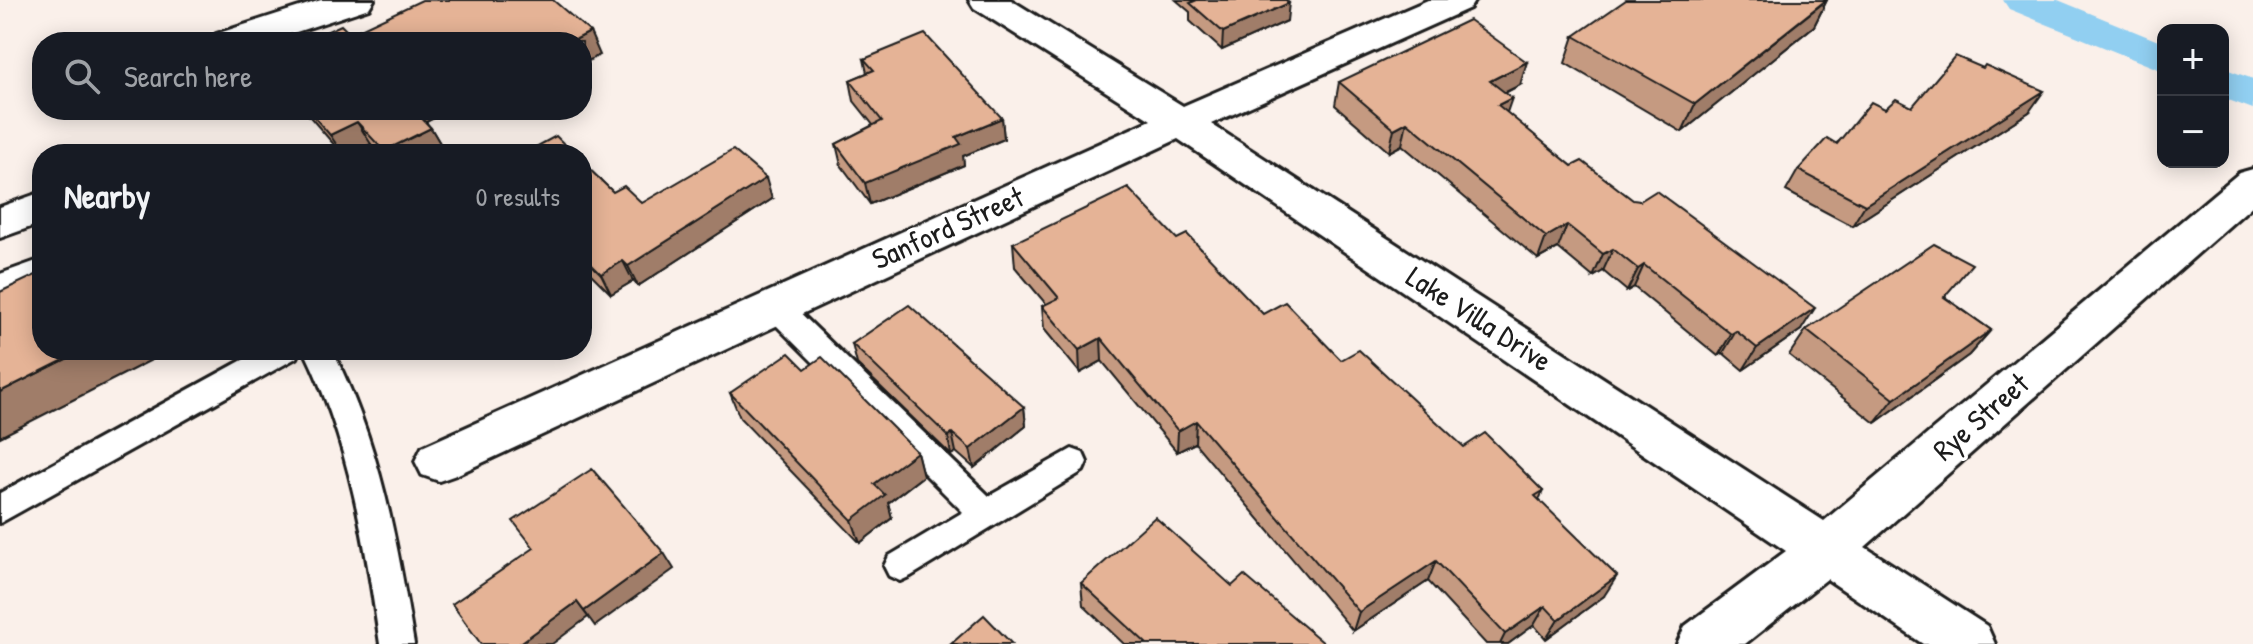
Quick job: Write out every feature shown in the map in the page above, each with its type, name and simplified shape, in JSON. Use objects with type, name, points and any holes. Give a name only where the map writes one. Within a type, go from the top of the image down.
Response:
[{"type":"street","points":[[259,32],[357,0]]},
{"type":"street","name":"Lake Villa Drive","points":[[986,0],[1181,122],[1968,644]]},
{"type":"street","name":"Sanford Street","points":[[439,461],[1181,122],[1458,0]]},
{"type":"street","name":"Rye Street","points":[[1704,644],[1827,549],[2253,183]]},
{"type":"street","points":[[0,223],[32,211]]},
{"type":"lane","points":[[0,285],[32,273]]},
{"type":"lane","points":[[776,307],[986,514]]},
{"type":"lane","points":[[0,509],[268,360]]},
{"type":"lane","points":[[323,360],[362,448],[397,644]]},
{"type":"lane","points":[[900,566],[1072,462]]},
{"type":"building","points":[[422,0],[553,0],[590,32],[354,32]]},
{"type":"building","points":[[1197,0],[1286,0],[1289,3],[1223,32],[1190,3]]},
{"type":"building","points":[[1626,0],[1826,0],[1695,104],[1574,36]]},
{"type":"building","points":[[1469,20],[1527,62],[1490,81],[1512,98],[1498,105],[1572,166],[1582,161],[1633,200],[1640,201],[1656,191],[1815,308],[1757,348],[1736,331],[1731,334],[1644,265],[1638,269],[1613,249],[1603,254],[1567,225],[1546,237],[1407,122],[1394,129],[1339,82]]},
{"type":"building","points":[[341,25],[348,32],[326,32]]},
{"type":"building","points":[[925,34],[1002,118],[956,137],[961,144],[865,183],[836,144],[882,121],[850,80],[874,70],[864,59]]},
{"type":"building","points":[[1955,56],[1983,68],[1985,65],[2044,91],[1865,205],[1798,170],[1827,138],[1837,144],[1871,102],[1885,109],[1896,99],[1912,107]]},
{"type":"building","points":[[317,120],[423,120],[431,128],[398,144],[377,144],[357,122],[330,135]]},
{"type":"building","points":[[556,136],[564,144],[541,144]]},
{"type":"building","points":[[733,150],[766,178],[628,266],[623,261],[601,274],[592,265],[592,172],[613,192],[624,186],[642,203]]},
{"type":"building","points":[[1128,188],[1177,239],[1187,234],[1263,314],[1285,302],[1341,360],[1359,350],[1464,447],[1485,433],[1543,491],[1535,496],[1617,576],[1558,620],[1545,606],[1505,634],[1436,561],[1359,612],[1196,421],[1178,431],[1101,338],[1079,350],[1042,306],[1059,298],[1013,243]]},
{"type":"building","points":[[1934,244],[1972,264],[1944,297],[1991,330],[1894,399],[1806,330]]},
{"type":"building","points":[[32,277],[32,360],[64,360],[0,392],[0,292]]},
{"type":"building","points":[[909,305],[1024,407],[970,449],[952,433],[948,436],[852,344]]},
{"type":"building","points":[[789,353],[805,369],[822,357],[917,452],[874,484],[885,495],[852,520],[730,393]]},
{"type":"building","points":[[592,469],[664,553],[584,611],[577,602],[519,644],[481,644],[452,604],[534,548],[513,521]]},
{"type":"building","points":[[1155,517],[1232,586],[1244,575],[1325,644],[1147,644],[1081,583]]},
{"type":"building","points":[[984,615],[1012,644],[951,644]]},
{"type":"waterway","points":[[2023,0],[2157,56]]},
{"type":"waterway","points":[[2229,85],[2253,95]]}]
